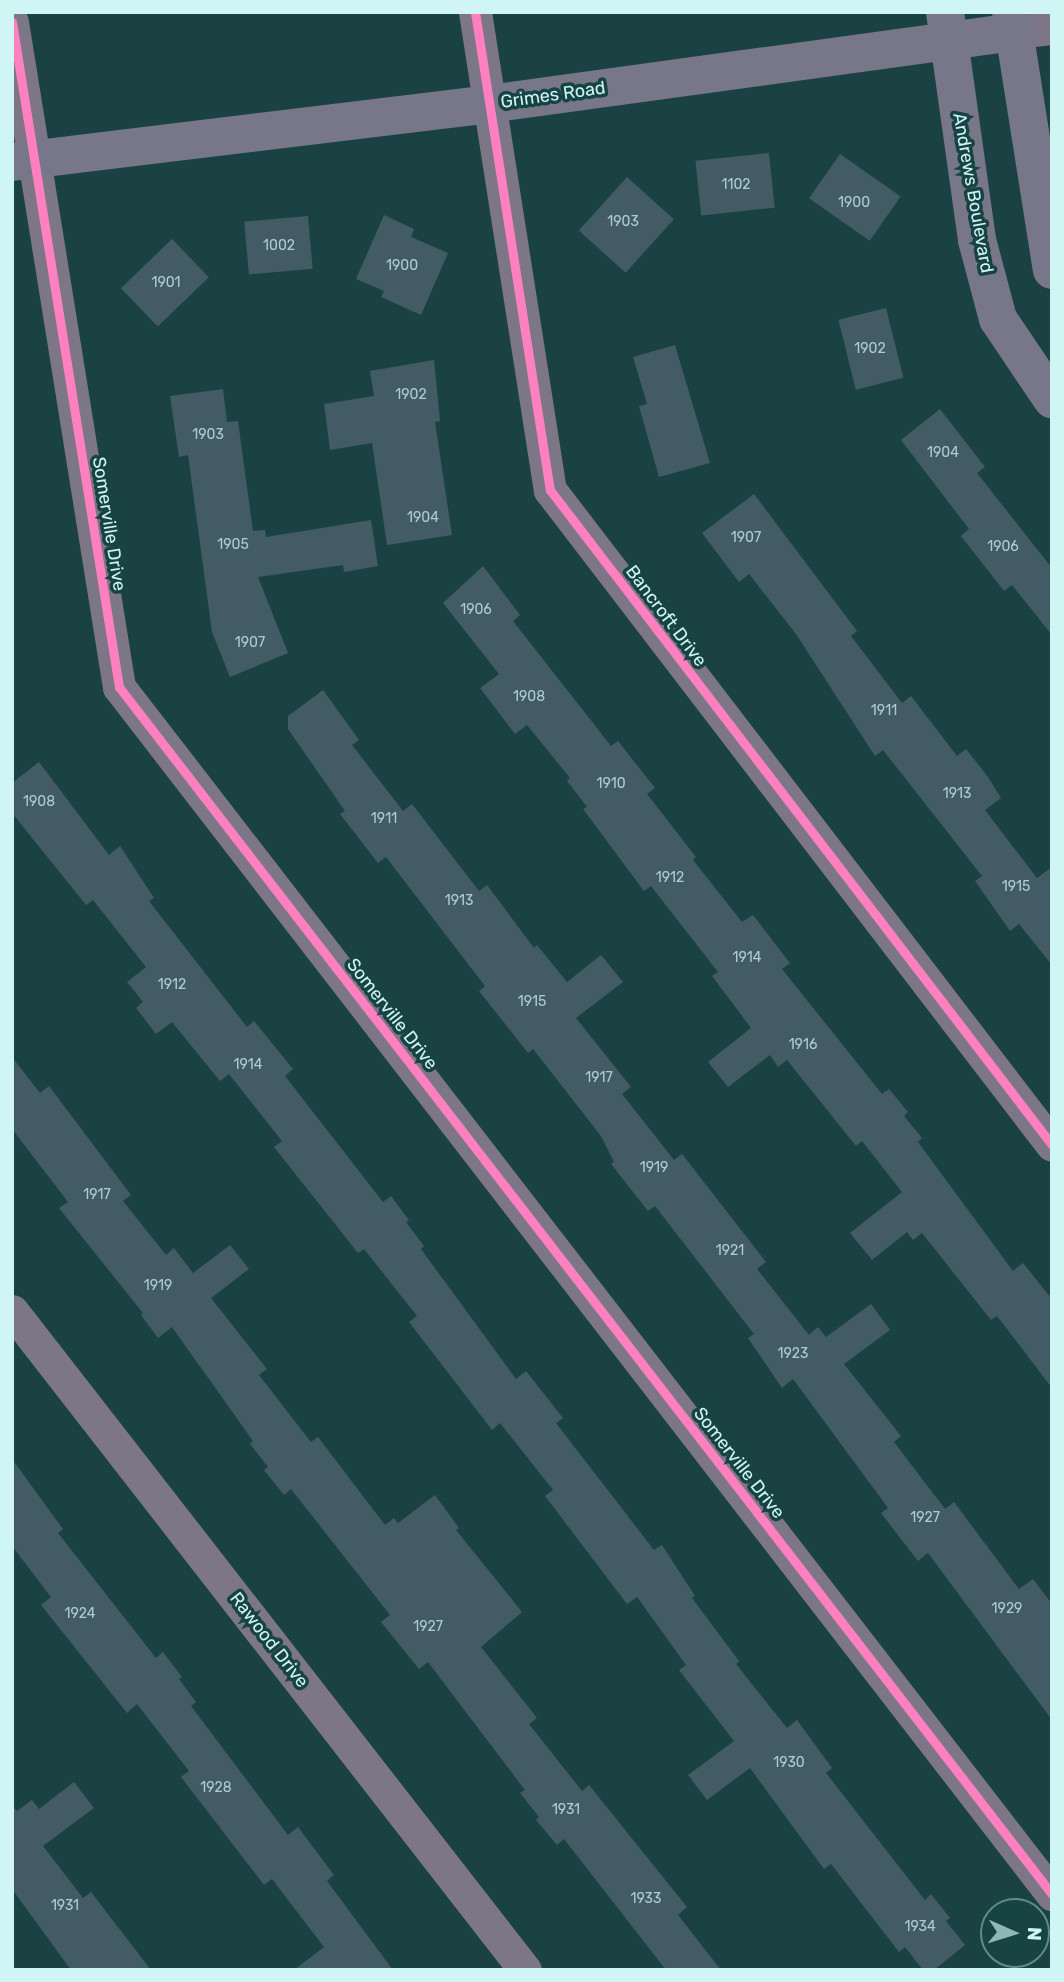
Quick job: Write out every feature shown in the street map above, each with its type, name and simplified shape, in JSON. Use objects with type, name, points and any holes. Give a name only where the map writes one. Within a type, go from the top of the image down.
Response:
[{"type":"street","name":"Bancroft Drive","points":[[475,12],[550,490],[1052,1145]]},
{"type":"street","name":"Somerville Drive","points":[[12,22],[23,160],[120,687],[1052,1894]]},
{"type":"street","name":"Grimes Road","points":[[23,160],[489,104],[947,26],[1012,22],[1052,28]]},
{"type":"street","points":[[1012,22],[1052,270]]},
{"type":"street","name":"Andrews Boulevard","points":[[947,26],[977,240],[998,319],[1052,398]]},
{"type":"street","name":"Rawood Drive","points":[[12,1311],[525,1970]]},
{"type":"building","points":[[769,153],[775,208],[701,215],[695,161]]},
{"type":"building","points":[[840,154],[901,196],[870,241],[809,198]]},
{"type":"building","points":[[627,177],[674,219],[626,273],[579,231]]},
{"type":"building","points":[[384,215],[414,229],[411,237],[448,253],[421,315],[381,297],[384,291],[356,279]]},
{"type":"building","points":[[308,216],[313,269],[249,274],[244,222]]},
{"type":"building","points":[[172,239],[209,277],[158,326],[121,288]]},
{"type":"building","points":[[886,308],[903,378],[856,390],[838,320]]},
{"type":"building","points":[[675,345],[710,463],[659,477],[639,406],[647,404],[633,357]]},
{"type":"building","points":[[434,360],[440,421],[435,422],[452,535],[387,545],[372,443],[330,450],[324,404],[374,396],[370,371]]},
{"type":"building","points":[[223,389],[227,422],[238,421],[253,531],[265,530],[266,537],[371,520],[378,566],[344,572],[343,565],[258,577],[288,653],[230,677],[212,632],[188,455],[179,457],[170,396]]},
{"type":"building","points":[[940,409],[985,467],[977,473],[1052,568],[1052,635],[1012,585],[1004,591],[961,536],[969,529],[901,440]]},
{"type":"building","points":[[754,494],[857,631],[851,636],[902,703],[911,696],[957,756],[966,749],[988,777],[1001,798],[985,810],[1037,878],[1052,867],[1052,965],[1019,924],[1010,931],[975,881],[982,876],[883,750],[875,756],[796,634],[749,574],[739,582],[702,533]]},
{"type":"building","points":[[483,566],[520,615],[513,621],[611,746],[618,741],[655,788],[647,794],[696,857],[693,860],[742,922],[753,915],[790,963],[782,969],[882,1094],[889,1089],[908,1112],[904,1116],[922,1138],[918,1142],[1013,1271],[1023,1263],[1052,1299],[1052,1388],[997,1316],[991,1320],[922,1233],[913,1240],[907,1232],[872,1260],[850,1233],[902,1192],[862,1141],[856,1146],[787,1060],[778,1067],[770,1055],[728,1087],[708,1062],[751,1028],[712,976],[718,972],[651,886],[644,891],[583,809],[587,807],[567,781],[570,778],[527,725],[515,734],[480,688],[499,674],[443,603]]},
{"type":"building","points":[[323,690],[359,740],[352,745],[403,811],[412,804],[479,891],[487,885],[534,948],[537,945],[567,982],[601,955],[623,982],[576,1018],[631,1087],[622,1094],[674,1160],[682,1154],[766,1262],[757,1269],[809,1335],[818,1327],[826,1337],[871,1304],[890,1330],[844,1364],[901,1436],[894,1442],[945,1509],[954,1502],[1019,1589],[1033,1579],[1052,1604],[1052,1720],[928,1553],[918,1561],[881,1513],[888,1508],[793,1379],[782,1388],[748,1338],[754,1334],[655,1206],[648,1211],[611,1164],[614,1162],[601,1136],[533,1049],[528,1053],[479,991],[485,986],[386,857],[378,863],[340,814],[345,811],[288,729],[288,716]]},
{"type":"building","points":[[39,762],[109,855],[120,846],[154,898],[149,901],[247,1027],[254,1021],[293,1069],[285,1076],[383,1202],[391,1196],[424,1246],[421,1249],[516,1379],[526,1371],[563,1418],[556,1423],[654,1550],[662,1545],[695,1596],[692,1598],[739,1661],[736,1664],[787,1728],[797,1720],[832,1768],[826,1773],[925,1900],[931,1894],[950,1918],[946,1921],[965,1945],[934,1970],[923,1970],[905,1947],[899,1952],[831,1864],[824,1869],[750,1768],[707,1800],[688,1775],[734,1741],[679,1670],[686,1665],[637,1597],[627,1604],[545,1496],[553,1490],[500,1423],[492,1430],[409,1322],[417,1316],[364,1249],[358,1253],[274,1147],[282,1141],[229,1074],[220,1081],[172,1022],[156,1034],[136,1008],[143,1002],[127,982],[146,967],[93,900],[86,905],[12,813],[12,783]]},
{"type":"building","points":[[12,1057],[40,1093],[49,1086],[131,1195],[123,1201],[166,1255],[174,1248],[193,1273],[230,1245],[249,1269],[211,1298],[267,1369],[259,1375],[311,1442],[318,1437],[385,1525],[394,1518],[398,1523],[435,1495],[459,1528],[456,1530],[522,1612],[481,1647],[537,1718],[529,1724],[582,1791],[589,1785],[687,1907],[678,1915],[721,1970],[666,1970],[564,1839],[557,1845],[536,1820],[539,1817],[520,1793],[525,1790],[428,1662],[419,1669],[381,1622],[390,1615],[291,1489],[284,1495],[264,1470],[268,1467],[250,1444],[253,1441],[172,1327],[158,1338],[141,1315],[143,1313],[59,1208],[68,1202],[12,1129]]},
{"type":"building","points":[[12,1459],[63,1529],[58,1533],[156,1658],[163,1652],[182,1677],[179,1679],[196,1702],[191,1706],[288,1835],[298,1827],[334,1875],[327,1881],[393,1970],[294,1970],[324,1947],[272,1879],[264,1885],[181,1777],[189,1771],[137,1704],[127,1713],[41,1605],[51,1597],[12,1546]]},
{"type":"building","points":[[74,1782],[94,1808],[43,1846],[83,1898],[91,1892],[151,1970],[71,1970],[12,1889],[12,1806],[17,1811],[32,1800],[39,1809]]},
{"type":"cycle path","points":[[475,12],[550,490],[1052,1145]]},
{"type":"cycle path","points":[[12,22],[119,687],[1052,1894]]}]
